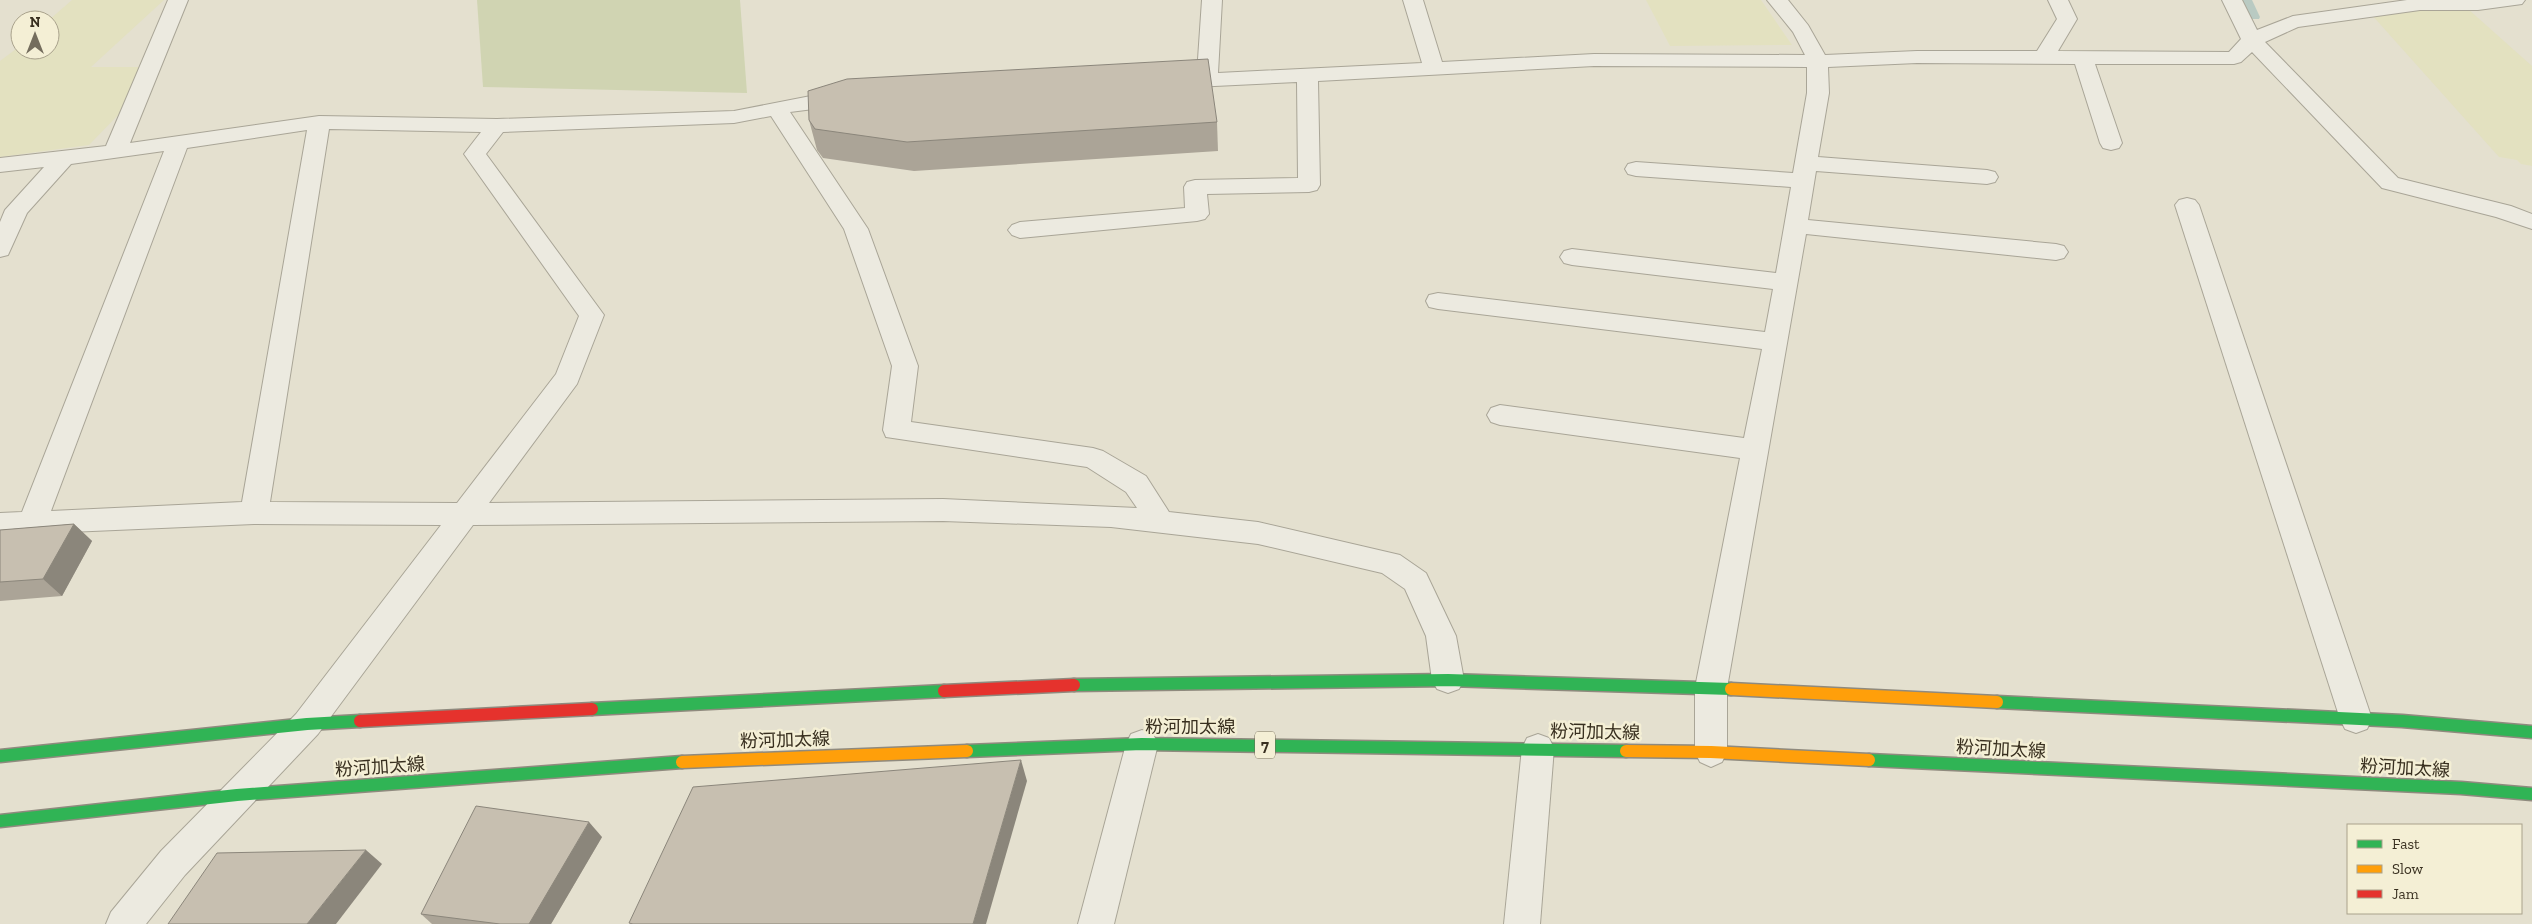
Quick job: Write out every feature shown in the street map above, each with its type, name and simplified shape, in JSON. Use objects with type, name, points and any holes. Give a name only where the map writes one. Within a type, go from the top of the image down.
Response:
[{"type":"main road","points":[[0,756],[307,724],[1084,684],[1448,680],[1711,688],[2402,721],[2532,732]]},
{"type":"main road","name":"粉河加太線","points":[[0,821],[238,795],[677,762],[1142,744],[1538,748],[1711,752],[2461,788],[2532,794]]},
{"type":"street","points":[[115,152],[178,0]]},
{"type":"street","points":[[1207,80],[1212,0]]},
{"type":"street","points":[[1413,0],[1434,68]]},
{"type":"street","points":[[1711,752],[1711,688],[1797,226],[1818,93],[1817,60],[1813,50],[1792,18],[1777,0]]},
{"type":"street","points":[[2044,57],[2067,19],[2058,0]]},
{"type":"street","points":[[2232,0],[2252,40],[2390,183],[2503,211],[2532,222]]},
{"type":"street","points":[[1151,83],[1594,60],[1817,60],[1917,57],[2234,58],[2252,40],[2293,22],[2420,4],[2478,4],[2515,0]]},
{"type":"street","points":[[2083,58],[2111,143]]},
{"type":"street","points":[[1020,230],[1197,214],[1195,187],[1308,185],[1307,74]]},
{"type":"street","points":[[0,165],[115,152],[179,141],[319,122],[497,126],[734,117],[821,100],[870,98]]},
{"type":"street","points":[[777,109],[856,229],[904,366],[896,430],[1093,458],[1136,484],[1161,522]]},
{"type":"street","points":[[254,513],[319,122]]},
{"type":"street","points":[[124,924],[173,863],[307,724],[568,377],[592,315],[475,154],[497,126]]},
{"type":"street","points":[[33,521],[179,141]]},
{"type":"street","points":[[0,249],[17,210],[64,158]]},
{"type":"street","points":[[1636,168],[1987,177]]},
{"type":"street","points":[[2187,205],[2356,719]]},
{"type":"street","points":[[1797,226],[2056,252]]},
{"type":"street","points":[[1572,257],[1786,282]]},
{"type":"street","points":[[1438,301],[1776,342]]},
{"type":"street","points":[[1500,415],[1756,450]]},
{"type":"street","points":[[0,524],[33,521],[254,513],[943,510],[1111,516],[1258,533],[1390,563],[1416,580],[1440,636],[1448,680]]},
{"type":"street","points":[[1096,924],[1142,744]]},
{"type":"street","points":[[1522,924],[1538,748]]},
{"type":"shaded area","points":[[72,0],[164,0],[91,67],[140,67],[121,112],[89,145],[0,157],[0,61],[10,54],[10,60],[60,60],[60,10]]},
{"type":"shaded area","points":[[1646,0],[1761,0],[1792,45],[1670,46]]},
{"type":"shaded area","points":[[2468,9],[2532,66],[2532,166],[2521,164],[2517,160],[2499,157],[2371,14],[2398,10]]},
{"type":"green space","points":[[477,0],[740,0],[747,93],[483,87]]},
{"type":"building","points":[[1208,59],[1217,122],[907,142],[815,129],[809,120],[808,91],[847,79]]},
{"type":"building","points":[[74,524],[43,579],[0,582],[0,530]]},
{"type":"building","points":[[1021,760],[973,924],[629,923],[693,787]]},
{"type":"building","points":[[476,806],[589,822],[529,924],[500,924],[421,914]]},
{"type":"building","points":[[366,850],[307,924],[168,924],[217,853]]},
{"type":"waterway","points":[[2247,0],[2255,17]]},
{"type":"traffic: fast","points":[[1074,685],[1448,680],[1731,689]]},
{"type":"traffic: fast","points":[[592,709],[944,691]]},
{"type":"traffic: fast","points":[[1997,702],[2402,721],[2532,732]]},
{"type":"traffic: fast","points":[[0,756],[307,724],[360,721]]},
{"type":"traffic: fast","points":[[967,751],[1142,744],[1626,751]]},
{"type":"traffic: fast","points":[[1869,760],[2461,788],[2532,794]]},
{"type":"traffic: fast","points":[[0,821],[237,795],[682,762]]},
{"type":"traffic: slow","points":[[1731,689],[1997,702]]},
{"type":"traffic: slow","points":[[682,762],[967,751]]},
{"type":"traffic: slow","points":[[1626,751],[1711,752],[1869,760]]},
{"type":"traffic: jam","points":[[944,691],[1074,685]]},
{"type":"traffic: jam","points":[[360,721],[592,709]]}]
